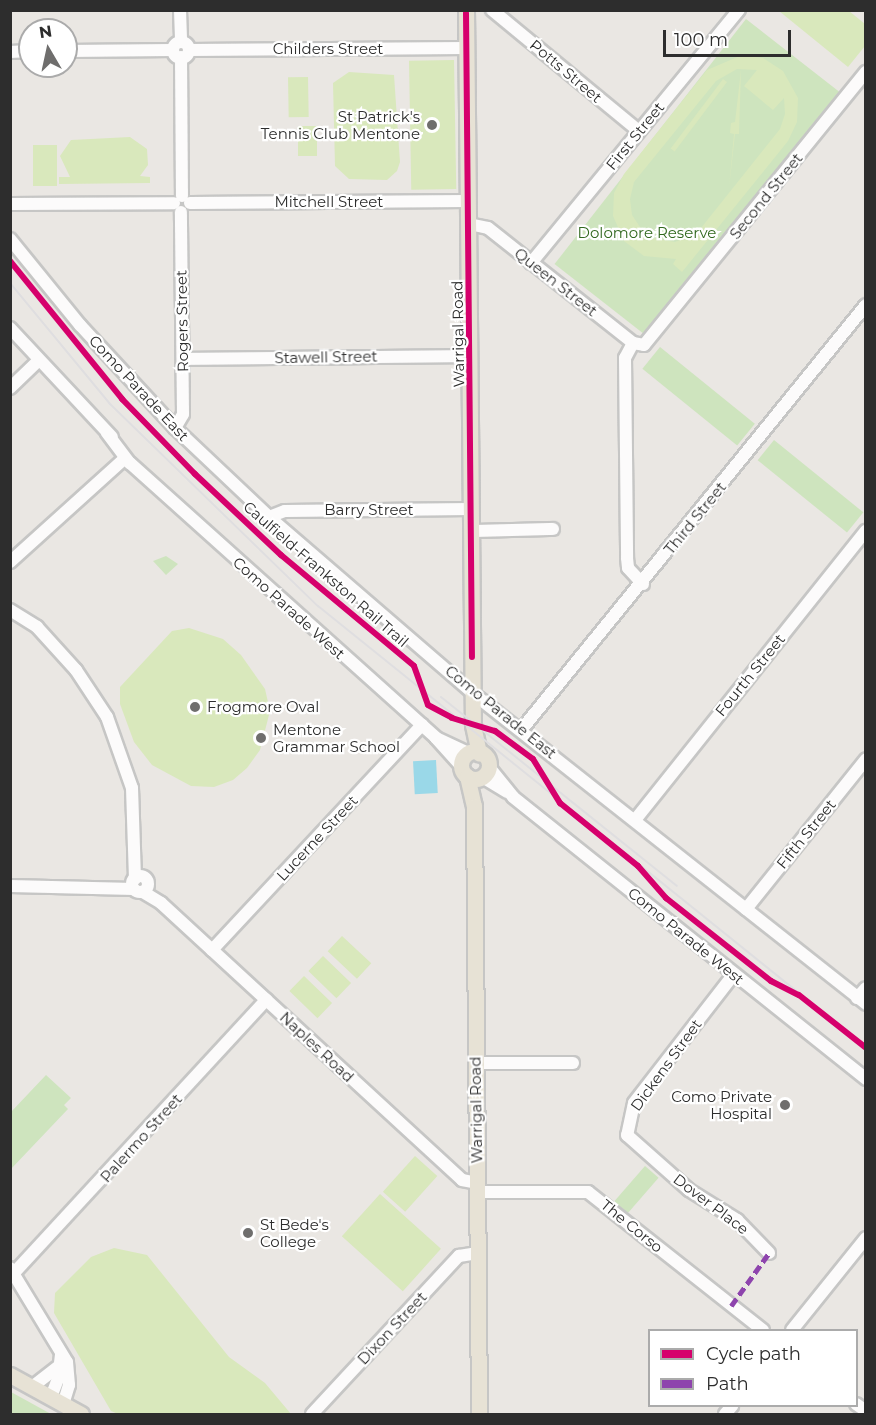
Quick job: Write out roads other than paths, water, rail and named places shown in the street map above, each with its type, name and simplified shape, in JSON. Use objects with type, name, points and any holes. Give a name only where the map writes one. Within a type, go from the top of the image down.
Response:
[{"type":"main road","name":"Warrigal Road","points":[[466,10],[473,725],[471,752],[477,773],[474,806],[479,1414]]},
{"type":"main road","points":[[471,752],[477,773]]},
{"type":"main road","points":[[10,1375],[81,1414]]},
{"type":"street","name":"Rogers Street","points":[[175,428],[183,414],[180,10]]},
{"type":"street","name":"Potts Street","points":[[492,10],[639,131]]},
{"type":"street","name":"First Street","points":[[531,263],[740,10]]},
{"type":"street","name":"Childers Street","points":[[78,51],[467,48]]},
{"type":"street","name":"Second Street","points":[[643,584],[628,568],[627,558],[625,358],[866,72]]},
{"type":"street","name":"Mitchell Street","points":[[10,204],[468,201]]},
{"type":"street","name":"Queen Street","points":[[468,224],[484,226],[637,344]]},
{"type":"street","name":"Como Parade East","points":[[10,239],[80,325],[175,428],[269,517],[472,691],[861,1001]]},
{"type":"street","name":"Third Street","points":[[522,729],[643,584],[866,306]]},
{"type":"street","name":"Como Parade West","points":[[10,328],[107,433],[138,460],[146,474]]},
{"type":"street","name":"Stawell Street","points":[[183,359],[470,356]]},
{"type":"street","points":[[10,388],[39,360]]},
{"type":"street","name":"Como Parade West","points":[[107,433],[125,458],[146,474],[477,773],[507,792],[866,1079]]},
{"type":"street","points":[[10,562],[125,458]]},
{"type":"street","name":"Barry Street","points":[[269,517],[285,511],[471,509]]},
{"type":"street","points":[[471,531],[555,528]]},
{"type":"street","name":"Fourth Street","points":[[635,820],[866,531]]},
{"type":"street","points":[[10,610],[37,627],[76,670],[107,717],[132,788],[139,884]]},
{"type":"street","name":"Lucerne Street","points":[[212,950],[422,725]]},
{"type":"street","name":"Como Parade West","points":[[436,738],[471,752]]},
{"type":"street","name":"Fifth Street","points":[[746,909],[866,759]]},
{"type":"street","name":"Naples Road","points":[[10,886],[139,884],[462,1180],[477,1188]]},
{"type":"street","name":"Dickens Street","points":[[650,1157],[627,1135],[634,1103],[734,974]]},
{"type":"street","points":[[861,1001],[866,988]]},
{"type":"street","name":"Palermo Street","points":[[12,1271],[266,1000]]},
{"type":"street","points":[[476,1063],[573,1063]]},
{"type":"street","name":"Dover Place","points":[[650,1157],[689,1190],[737,1220],[769,1253]]},
{"type":"street","name":"The Corso","points":[[477,1188],[588,1192],[762,1329]]},
{"type":"street","points":[[793,1329],[866,1238]]},
{"type":"street","name":"Dixon Street","points":[[312,1414],[459,1256],[478,1254]]},
{"type":"street","points":[[12,1271],[59,1361],[69,1375],[57,1401]]},
{"type":"street","points":[[32,1387],[59,1361]]},
{"type":"water","points":[[436,760],[438,793],[415,794],[413,761]]},
{"type":"railway","points":[[10,283],[110,404],[318,606],[866,1047]]},
{"type":"railway","points":[[441,697],[677,886]]},
{"type":"place","name":"St Patrick's Tennis Club Mentone","points":[[432,125]]},
{"type":"place","name":"Frogmore Oval","points":[[195,707]]},
{"type":"place","name":"Mentone Grammar School","points":[[261,738]]},
{"type":"place","name":"Como Private Hospital","points":[[785,1105]]},
{"type":"place","name":"St Bede's College","points":[[248,1233]]},
{"type":"park label","name":"Dolomore Reserve","points":[[647,233]]}]
